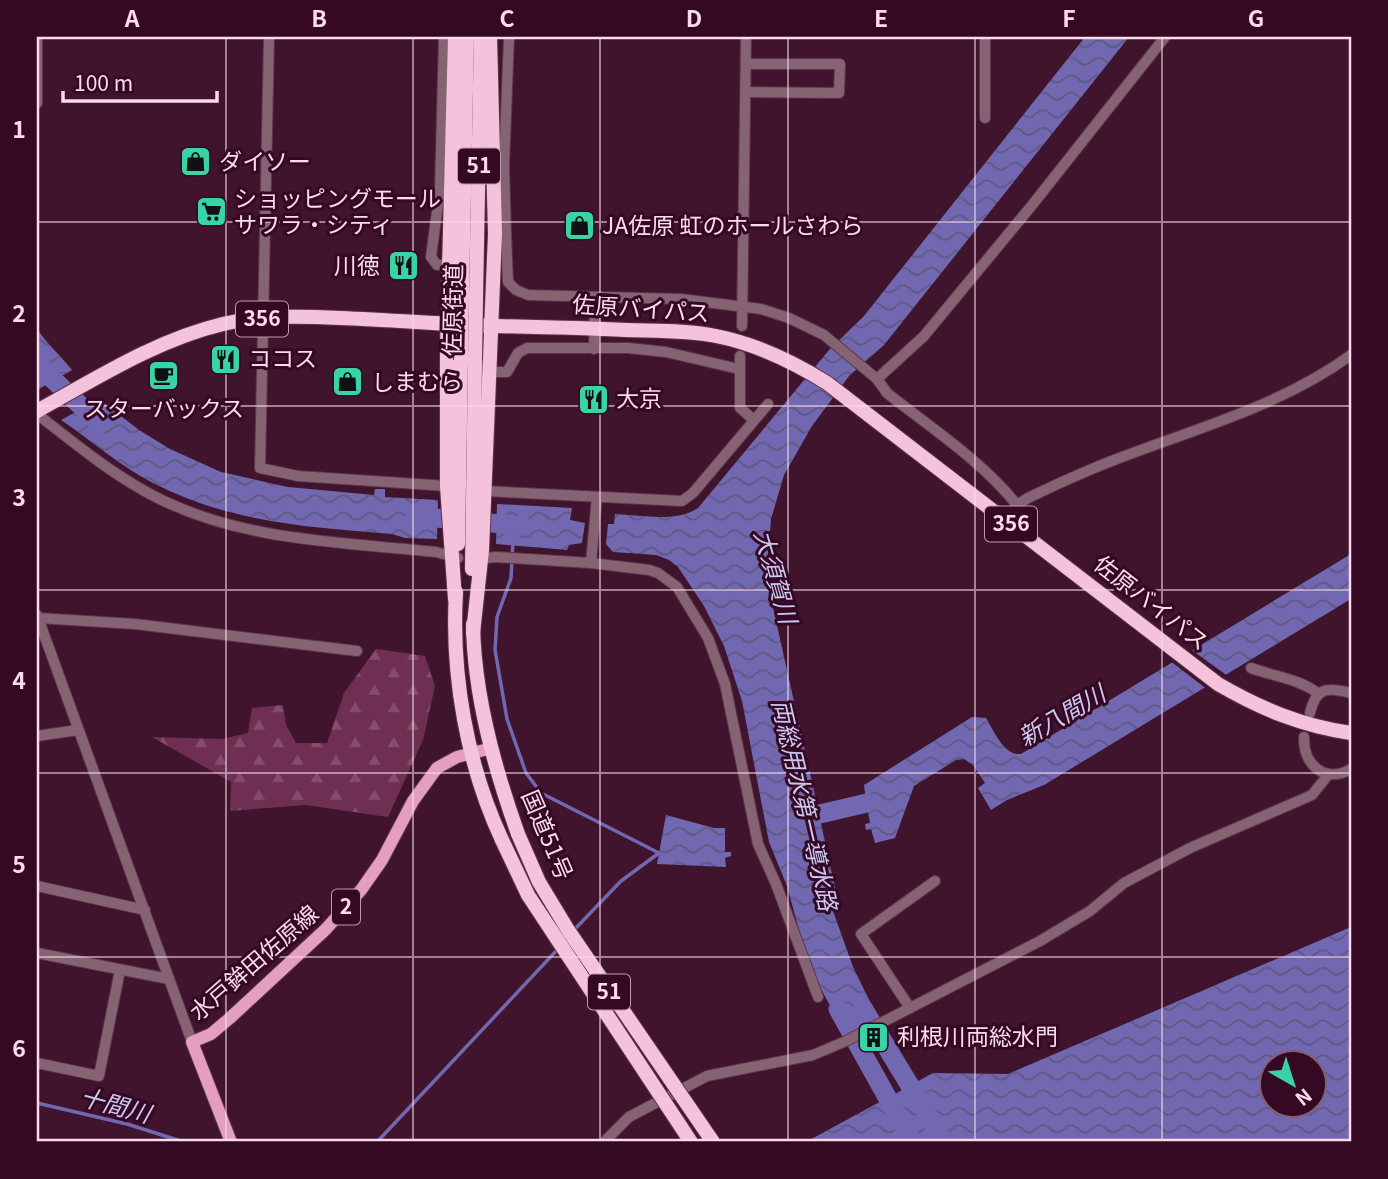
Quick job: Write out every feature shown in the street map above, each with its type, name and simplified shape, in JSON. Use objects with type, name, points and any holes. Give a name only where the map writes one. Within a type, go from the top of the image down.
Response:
[{"type":"highway","points":[[455,37],[447,322],[466,496],[465,554]]},
{"type":"highway","name":"佐原街道","points":[[466,496],[469,296],[467,37]]},
{"type":"highway","name":"佐原街道","points":[[469,296],[481,37]]},
{"type":"highway","points":[[465,554],[466,496],[490,372],[491,326],[500,233],[490,37]]},
{"type":"highway","name":"佐原バイパス","points":[[38,411],[162,344],[226,323],[318,317],[714,335],[748,344],[801,367],[847,398],[1219,684],[1275,714],[1322,728],[1351,733]]},
{"type":"highway","name":"国道51号","points":[[465,554],[455,599],[458,676],[472,752],[484,798],[524,887],[540,914],[691,1142]]},
{"type":"highway","name":"国道51号","points":[[465,554],[476,674],[492,748],[518,834],[539,881],[568,930],[713,1142]]},
{"type":"main road","name":"水戸鉾田佐原線","points":[[231,1142],[192,1042],[211,1034],[230,1018],[344,911],[382,860],[413,801],[437,768],[449,760],[492,748]]},
{"type":"street","points":[[37,37],[37,103]]},
{"type":"street","points":[[269,37],[260,468],[298,476],[466,496],[682,501],[693,493],[768,404]]},
{"type":"street","points":[[444,37],[440,189],[431,257],[437,265],[447,265]]},
{"type":"street","points":[[509,37],[500,233],[508,282],[516,290],[528,295],[681,299],[761,309],[789,318],[824,335],[874,376],[887,393],[980,467],[1004,488],[1017,505]]},
{"type":"street","points":[[742,326],[746,37]]},
{"type":"street","points":[[985,37],[985,118]]},
{"type":"street","points":[[874,376],[924,336],[1166,37]]},
{"type":"street","points":[[746,64],[840,64],[839,93],[746,92]]},
{"type":"street","points":[[594,349],[595,298]]},
{"type":"street","points":[[490,372],[507,372],[518,353],[527,348],[628,348],[666,352],[739,369]]},
{"type":"street","points":[[998,533],[1017,505],[1068,479],[1276,399],[1305,385],[1351,355]]},
{"type":"street","points":[[740,356],[740,408],[754,421]]},
{"type":"street","points":[[38,411],[92,458],[150,495],[190,512],[256,531],[436,552],[592,562],[659,573],[677,587],[708,638],[732,711],[758,844],[776,884],[818,997]]},
{"type":"street","points":[[592,562],[597,497]]},
{"type":"street","points":[[192,1042],[37,616],[135,624],[357,651]]},
{"type":"street","points":[[1251,668],[1274,677],[1305,683],[1317,693]]},
{"type":"street","points":[[1310,713],[1317,693],[1329,689],[1351,693]]},
{"type":"street","points":[[37,736],[78,730]]},
{"type":"street","points":[[1304,737],[1310,762],[1328,775],[1342,774],[1351,769]]},
{"type":"street","points":[[604,1142],[629,1117],[707,1076],[813,1055],[910,1009],[1040,942],[1090,911],[1124,883],[1190,848],[1312,795],[1328,775]]},
{"type":"street","points":[[910,1009],[861,934],[935,881]]},
{"type":"street","points":[[37,886],[145,910]]},
{"type":"street","points":[[37,953],[169,979]]},
{"type":"street","points":[[37,1063],[99,1076],[120,970]]},
{"type":"green space","points":[[376,649],[425,656],[435,686],[423,740],[388,817],[306,805],[230,811],[231,782],[152,737],[222,739],[248,733],[252,708],[283,705],[286,725],[296,743],[327,743],[344,693]]},
{"type":"water","points":[[1085,37],[1129,37],[884,345],[849,376],[812,426],[784,475],[771,519],[768,554],[772,603],[818,809],[821,808],[824,817],[820,819],[835,888],[833,911],[853,967],[878,1018],[845,1034],[818,983],[801,937],[787,886],[769,842],[742,701],[724,646],[704,606],[678,567],[656,555],[613,552],[606,544],[608,524],[614,524],[615,514],[669,517],[689,513],[698,508],[829,350],[864,316]]},
{"type":"water","points":[[37,329],[72,370],[37,390]]},
{"type":"water","points":[[99,399],[139,430],[170,449],[221,472],[288,487],[374,495],[375,489],[385,489],[385,497],[438,500],[437,539],[405,538],[392,534],[270,521],[212,507],[182,496],[129,469],[61,420]]},
{"type":"water","points":[[497,504],[572,508],[570,520],[585,523],[582,543],[569,545],[567,550],[496,544]]},
{"type":"water","points":[[1351,554],[1351,599],[1044,785],[1007,800],[991,810],[978,788],[985,783],[973,765],[964,759],[956,760],[914,786],[895,838],[875,843],[871,829],[866,830],[865,824],[870,823],[867,807],[844,812],[843,805],[866,800],[864,785],[972,717],[986,718],[1005,747],[1015,754],[1021,754]]},
{"type":"water","points":[[666,815],[714,828],[725,828],[725,852],[731,852],[731,856],[725,858],[726,867],[657,864]]},
{"type":"water","points":[[1351,927],[1351,1142],[806,1142],[933,1073],[1008,1074]]},
{"type":"pier","points":[[1189,648],[1229,677],[1208,690],[1169,660]]},
{"type":"waterway","name":"両総用水第一導水路","points":[[37,360],[43,370],[100,424]]},
{"type":"waterway","name":"両総用水第一導水路","points":[[414,516],[523,526]]},
{"type":"waterway","points":[[513,541],[511,578],[497,617],[495,650],[507,719],[526,773],[541,793],[659,853],[621,881],[574,930]]},
{"type":"waterway","name":"新八間川","points":[[807,817],[867,803]]},
{"type":"waterway","points":[[377,1142],[558,949]]},
{"type":"waterway","name":"大須賀川","points":[[863,1008],[944,1142]]},
{"type":"waterway","name":"両総用水第一導水路","points":[[838,1009],[912,1142]]},
{"type":"waterway","name":"十間川","points":[[37,1103],[127,1124],[184,1142]]},
{"type":"place","name":"ダイソー","points":[[196,162]]},
{"type":"place","name":"ショッピングモール サワラ・シティ","points":[[211,212]]},
{"type":"place","name":"JA佐原 虹のホールさわら","points":[[579,226]]},
{"type":"place","name":"川徳","points":[[403,266]]},
{"type":"place","name":"ココス","points":[[225,359]]},
{"type":"place","name":"スターバックス","points":[[164,375]]},
{"type":"place","name":"しまむら","points":[[348,382]]},
{"type":"place","name":"大京","points":[[593,399]]},
{"type":"place","name":"利根川両総水門","points":[[874,1037]]}]
